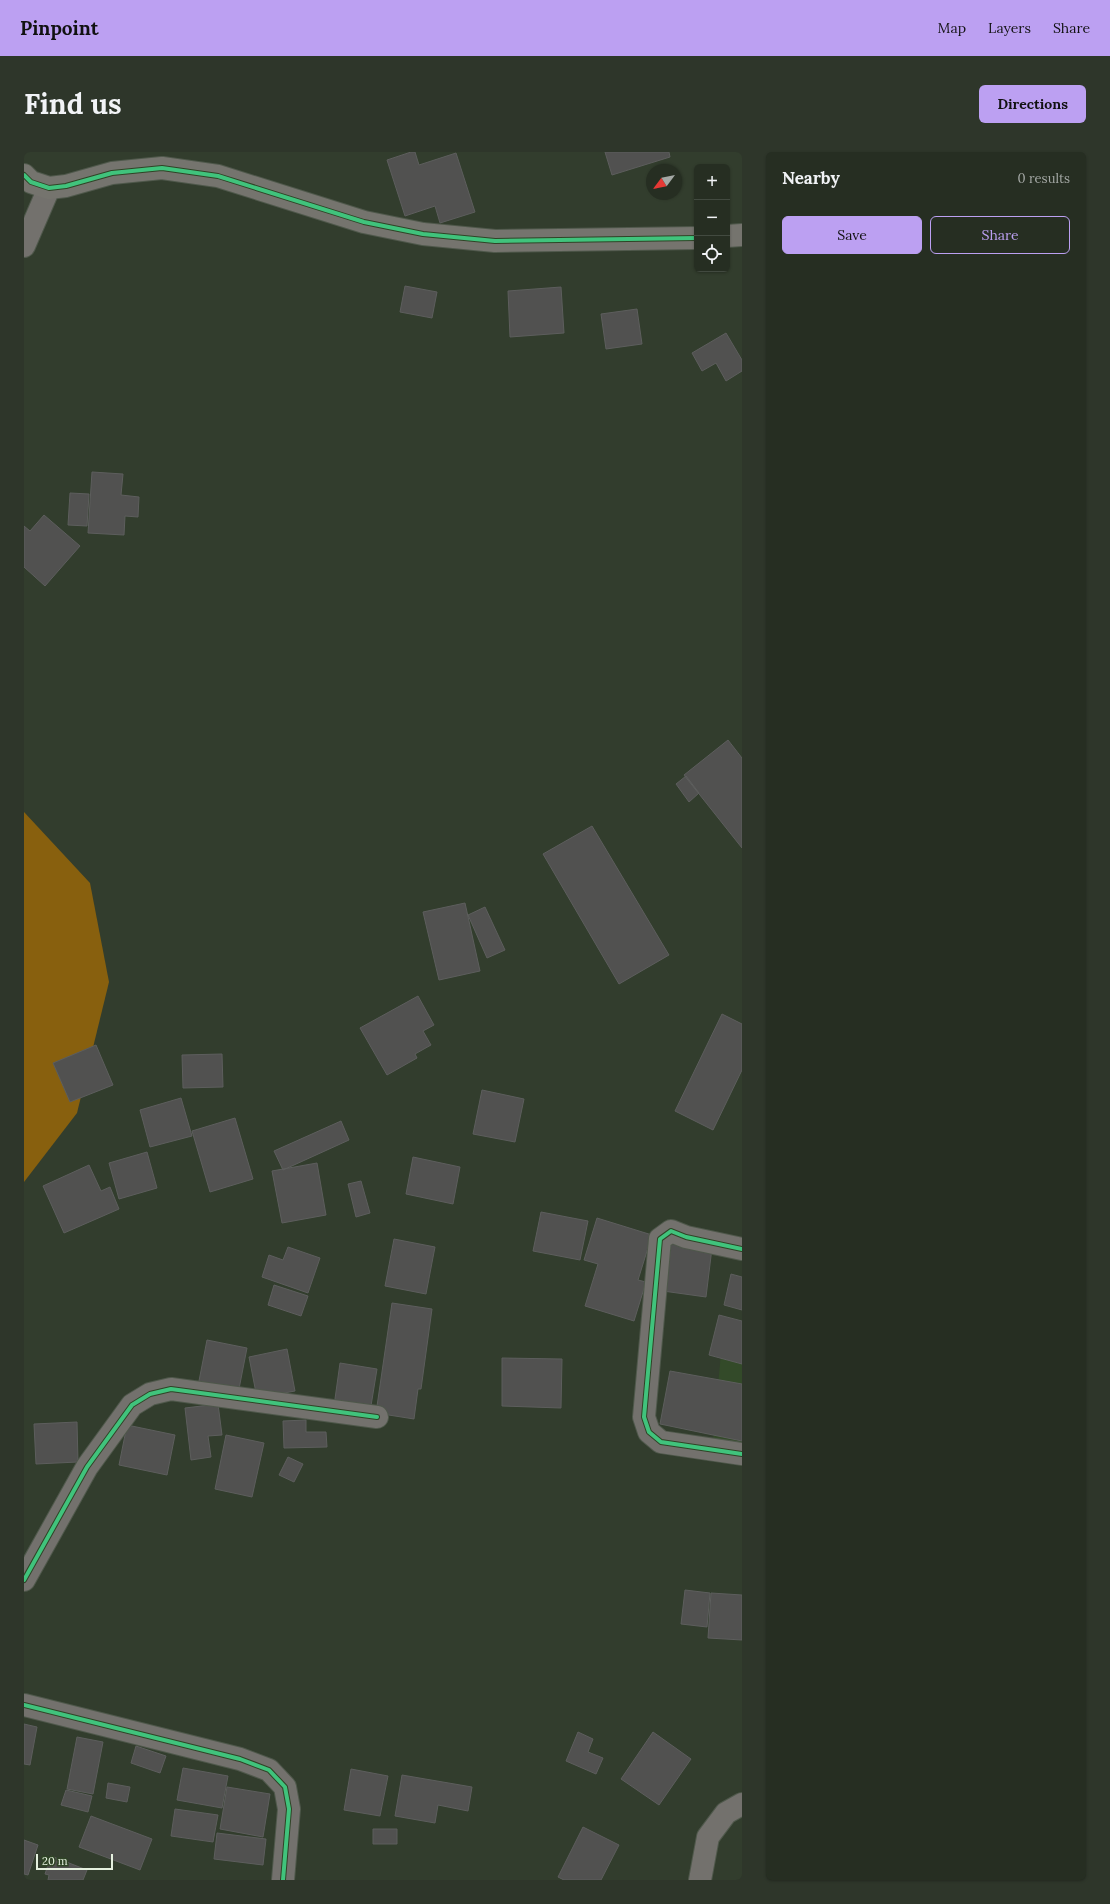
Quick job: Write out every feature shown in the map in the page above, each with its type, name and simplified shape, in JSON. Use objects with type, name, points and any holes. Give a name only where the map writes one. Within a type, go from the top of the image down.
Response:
[{"type":"street","points":[[24,175],[31,182],[49,188],[66,186],[112,173],[162,168],[218,176],[364,222],[423,234],[495,241],[694,238]]},
{"type":"street","points":[[24,246],[49,188]]},
{"type":"street","points":[[730,236],[742,235]]},
{"type":"street","points":[[742,1249],[686,1237],[671,1231],[660,1239],[644,1417],[649,1432],[661,1442],[742,1454]]},
{"type":"street","points":[[24,1580],[87,1467],[132,1405],[150,1394],[170,1389],[377,1417]]},
{"type":"street","points":[[24,1705],[240,1758],[269,1770],[285,1787],[289,1810],[283,1880]]},
{"type":"street","points":[[700,1880],[708,1837],[726,1813],[742,1804]]},
{"type":"shaded area","points":[[24,812],[90,883],[109,982],[77,1113],[24,1182]]},
{"type":"shaded area","points":[[723,1331],[742,1333],[742,1443],[713,1440]]},
{"type":"building","points":[[415,152],[419,165],[456,153],[475,212],[440,223],[435,206],[405,216],[387,160]]},
{"type":"building","points":[[605,152],[669,152],[670,157],[612,175]]},
{"type":"building","points":[[405,286],[437,292],[432,318],[400,312]]},
{"type":"building","points":[[561,287],[564,333],[510,337],[508,291]]},
{"type":"building","points":[[637,309],[642,344],[606,349],[601,314]]},
{"type":"building","points":[[726,333],[742,360],[742,371],[726,381],[716,363],[702,371],[692,353]]},
{"type":"building","points":[[92,472],[123,474],[121,495],[139,497],[138,517],[125,516],[124,535],[88,533]]},
{"type":"building","points":[[70,493],[89,494],[87,526],[68,525]]},
{"type":"building","points":[[44,515],[80,546],[45,586],[24,567],[24,526],[30,531]]},
{"type":"building","points":[[728,740],[742,758],[742,848],[684,775]]},
{"type":"building","points":[[686,776],[699,793],[689,802],[676,784]]},
{"type":"building","points":[[592,826],[669,955],[619,984],[543,854]]},
{"type":"building","points":[[465,903],[480,971],[439,980],[423,912]]},
{"type":"building","points":[[485,907],[505,950],[487,958],[468,915]]},
{"type":"building","points":[[418,996],[434,1025],[423,1031],[431,1045],[415,1054],[417,1058],[387,1075],[360,1028]]},
{"type":"building","points":[[722,1014],[742,1024],[742,1070],[713,1130],[675,1111]]},
{"type":"building","points":[[96,1045],[113,1085],[70,1102],[53,1063]]},
{"type":"building","points":[[222,1054],[223,1087],[183,1088],[182,1055]]},
{"type":"building","points":[[482,1090],[524,1099],[515,1142],[473,1134]]},
{"type":"building","points":[[181,1098],[192,1136],[150,1147],[140,1110]]},
{"type":"building","points":[[235,1118],[253,1179],[210,1192],[192,1131]]},
{"type":"building","points":[[341,1121],[349,1140],[283,1170],[274,1151]]},
{"type":"building","points":[[147,1152],[157,1188],[119,1199],[109,1163]]},
{"type":"building","points":[[413,1157],[460,1167],[453,1204],[406,1194]]},
{"type":"building","points":[[317,1163],[326,1215],[282,1223],[272,1171]]},
{"type":"building","points":[[89,1165],[101,1191],[110,1187],[119,1209],[64,1233],[43,1186]]},
{"type":"building","points":[[361,1181],[370,1213],[356,1217],[348,1184]]},
{"type":"building","points":[[541,1212],[588,1221],[580,1260],[533,1251]]},
{"type":"building","points":[[597,1218],[652,1235],[638,1280],[646,1282],[634,1321],[585,1306],[598,1264],[584,1260]]},
{"type":"building","points":[[394,1239],[435,1247],[426,1294],[385,1286]]},
{"type":"building","points":[[670,1242],[712,1248],[706,1297],[663,1291]]},
{"type":"building","points":[[288,1247],[320,1258],[308,1293],[262,1277],[269,1255],[283,1260]]},
{"type":"building","points":[[731,1274],[742,1277],[742,1310],[724,1305]]},
{"type":"building","points":[[274,1285],[308,1296],[301,1316],[268,1305]]},
{"type":"building","points":[[392,1303],[432,1309],[421,1389],[418,1389],[414,1419],[376,1413]]},
{"type":"building","points":[[719,1315],[742,1321],[742,1364],[709,1355]]},
{"type":"building","points":[[207,1340],[247,1348],[238,1394],[198,1386]]},
{"type":"building","points":[[287,1349],[295,1391],[257,1398],[249,1357]]},
{"type":"building","points":[[502,1358],[562,1359],[561,1408],[502,1406]]},
{"type":"building","points":[[340,1363],[377,1369],[370,1412],[334,1406]]},
{"type":"building","points":[[670,1371],[742,1384],[742,1441],[660,1424]]},
{"type":"building","points":[[218,1404],[222,1435],[208,1436],[211,1457],[191,1460],[185,1408]]},
{"type":"building","points":[[306,1420],[306,1432],[326,1432],[327,1447],[284,1448],[283,1421]]},
{"type":"building","points":[[77,1422],[78,1462],[36,1464],[34,1424]]},
{"type":"building","points":[[127,1425],[175,1435],[167,1475],[119,1465]]},
{"type":"building","points":[[226,1435],[264,1443],[252,1497],[215,1489]]},
{"type":"building","points":[[288,1457],[303,1464],[294,1482],[279,1475]]},
{"type":"building","points":[[685,1590],[710,1593],[707,1627],[681,1624]]},
{"type":"building","points":[[711,1593],[742,1595],[742,1640],[708,1638]]},
{"type":"building","points":[[24,1724],[37,1727],[30,1765],[24,1764]]},
{"type":"building","points":[[578,1732],[593,1739],[588,1752],[603,1758],[596,1774],[566,1761]]},
{"type":"building","points":[[653,1732],[691,1759],[659,1805],[621,1779]]},
{"type":"building","points":[[77,1737],[103,1742],[93,1794],[67,1789]]},
{"type":"building","points":[[136,1746],[166,1756],[160,1773],[131,1763]]},
{"type":"building","points":[[183,1768],[228,1776],[222,1808],[177,1800]]},
{"type":"building","points":[[351,1769],[388,1776],[380,1816],[344,1810]]},
{"type":"building","points":[[402,1775],[472,1787],[468,1811],[438,1805],[435,1823],[395,1816]]},
{"type":"building","points":[[108,1783],[130,1787],[127,1802],[106,1798]]},
{"type":"building","points":[[227,1787],[270,1794],[263,1837],[220,1829]]},
{"type":"building","points":[[66,1790],[92,1796],[88,1812],[61,1805]]},
{"type":"building","points":[[175,1809],[218,1815],[213,1842],[171,1836]]},
{"type":"building","points":[[91,1816],[152,1839],[140,1870],[79,1847]]},
{"type":"building","points":[[583,1827],[619,1845],[601,1880],[564,1880],[558,1877]]},
{"type":"building","points":[[373,1829],[397,1829],[397,1844],[373,1844]]},
{"type":"building","points":[[217,1833],[266,1839],[263,1865],[214,1859]]},
{"type":"building","points":[[24,1840],[38,1845],[28,1875],[24,1874]]},
{"type":"building","points":[[51,1856],[87,1870],[83,1880],[48,1880],[49,1875],[45,1874]]},
{"type":"cycle path","points":[[24,175],[31,182],[49,188],[66,186],[112,173],[162,168],[218,176],[364,222],[423,234],[495,241],[694,238]]},
{"type":"cycle path","points":[[742,1249],[686,1237],[671,1231],[660,1239],[644,1417],[649,1432],[661,1442],[742,1454]]},
{"type":"cycle path","points":[[24,1580],[87,1467],[132,1405],[150,1394],[171,1389],[377,1417]]},
{"type":"cycle path","points":[[24,1705],[240,1759],[269,1770],[285,1787],[289,1809],[283,1880]]}]
